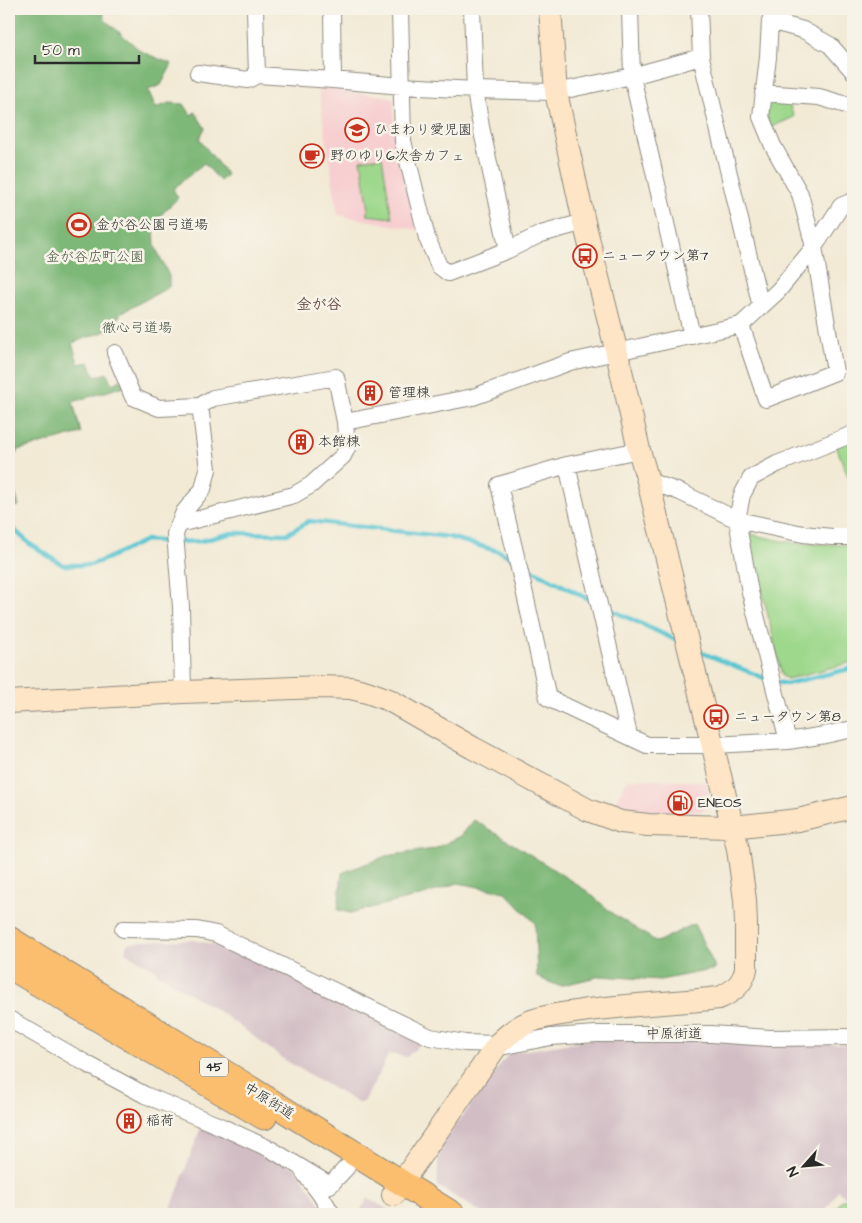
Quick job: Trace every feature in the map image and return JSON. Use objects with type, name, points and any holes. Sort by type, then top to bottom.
[{"type":"main road","name":"中原街道","points":[[9,939],[397,1189],[424,1214]]},
{"type":"main road","name":"中原街道","points":[[9,966],[347,1167],[452,1214]]},
{"type":"street","points":[[256,9],[257,75]]},
{"type":"street","points":[[332,9],[333,80]]},
{"type":"street","points":[[400,9],[403,141],[427,238],[438,266],[448,273],[508,250],[541,234],[584,222]]},
{"type":"street","points":[[472,9],[475,90],[481,127],[508,250]]},
{"type":"street","points":[[397,1189],[496,1046],[514,1030],[538,1018],[608,1008],[718,998],[735,989],[744,976],[746,968],[746,924],[742,872],[738,849],[584,222],[556,92],[550,9]]},
{"type":"street","points":[[630,9],[632,76],[692,336]]},
{"type":"street","points":[[699,9],[701,57],[720,110],[761,307]]},
{"type":"street","points":[[741,325],[766,399],[835,372],[814,247],[800,194],[773,146],[761,117],[759,100],[768,57],[772,15],[830,44],[853,71]]},
{"type":"street","points":[[198,73],[248,80],[257,75],[402,86],[556,92],[632,76],[701,57]]},
{"type":"street","points":[[759,100],[820,97],[853,107]]},
{"type":"street","points":[[345,422],[473,397],[570,362],[741,325],[778,291],[814,247],[841,206],[853,201]]},
{"type":"street","points":[[115,353],[133,397],[159,408],[200,406],[213,398],[336,378],[345,422],[347,448],[343,456],[311,485],[294,495],[177,535]]},
{"type":"street","points":[[183,692],[177,535],[184,512],[203,489],[208,469],[200,406]]},
{"type":"street","points":[[788,741],[750,592],[737,520],[742,495],[751,478],[777,464],[853,434]]},
{"type":"street","points":[[639,450],[567,465],[498,485],[548,698],[647,744],[713,745],[788,741],[853,729]]},
{"type":"street","points":[[567,465],[629,735]]},
{"type":"street","points":[[648,481],[680,492],[737,520],[803,534],[832,537],[853,536]]},
{"type":"street","points":[[9,702],[183,692],[321,687],[351,688],[389,700],[588,810],[621,822],[648,825],[732,826],[798,820],[853,807]]},
{"type":"street","name":"中原街道","points":[[123,929],[197,930],[216,934],[430,1036],[465,1043],[496,1046],[551,1037],[597,1034],[711,1034],[770,1038],[853,1037]]},
{"type":"street","points":[[9,1018],[144,1096],[222,1127],[272,1150],[330,1184],[347,1167]]},
{"type":"street","points":[[298,1165],[320,1194],[332,1214]]},
{"type":"shaded area","points":[[318,87],[344,89],[344,91],[391,97],[394,100],[394,131],[415,223],[419,230],[338,215]]},
{"type":"shaded area","points":[[628,779],[707,782],[711,804],[704,811],[662,813],[633,811],[613,805]]},
{"type":"shaded area","points":[[193,940],[231,948],[423,1041],[407,1057],[389,1054],[364,1102],[358,1103],[285,1060],[226,1016],[125,952],[127,944],[143,941]]},
{"type":"shaded area","points":[[602,1038],[853,1045],[853,1205],[838,1190],[826,1210],[806,1214],[484,1214],[437,1186],[439,1148],[509,1053]]},
{"type":"shaded area","points":[[201,1127],[221,1131],[296,1169],[328,1214],[173,1214],[170,1211]]},
{"type":"shaded area","points":[[368,1198],[395,1214],[358,1214]]},
{"type":"green space","name":"金が谷広町公園","points":[[9,9],[103,9],[104,19],[142,52],[172,64],[161,85],[148,90],[156,108],[169,103],[184,104],[191,115],[195,112],[205,128],[199,139],[227,175],[220,181],[204,163],[173,189],[178,198],[154,225],[155,246],[169,276],[169,287],[121,313],[112,329],[72,343],[78,364],[89,362],[95,377],[107,373],[112,384],[121,380],[124,386],[73,402],[81,433],[18,450],[18,453],[9,456]]},
{"type":"green space","points":[[765,101],[789,103],[794,117],[769,128]]},
{"type":"green space","points":[[382,157],[392,218],[367,215],[369,210],[360,160]]},
{"type":"green space","points":[[853,439],[853,483],[851,484],[836,446]]},
{"type":"green space","points":[[9,483],[14,489],[19,506],[9,508]]},
{"type":"green space","points":[[749,534],[793,543],[853,544],[853,662],[787,679],[782,676]]},
{"type":"green space","points":[[474,820],[587,891],[613,914],[657,942],[694,924],[716,969],[660,980],[601,976],[559,986],[537,977],[535,923],[505,892],[458,883],[424,895],[350,913],[338,910],[342,873],[386,856],[434,849],[461,836]]},
{"type":"green space","points":[[842,1200],[847,1200],[853,1206],[853,1214],[832,1214]]},
{"type":"waterway","points":[[179,542],[201,541],[232,533],[287,534],[309,521],[449,537],[501,552],[512,558]]},
{"type":"waterway","points":[[9,525],[31,545],[63,565],[90,565],[146,540],[172,542]]},
{"type":"waterway","points":[[523,565],[594,602]]},
{"type":"waterway","points":[[603,606],[680,642]]},
{"type":"waterway","points":[[698,651],[769,680]]},
{"type":"waterway","points":[[777,682],[786,684],[853,668]]},
{"type":"place","name":"ひまわり愛児園","points":[[357,130]]},
{"type":"place","name":"野のゆり6次舎カフェ","points":[[312,156]]},
{"type":"place","name":"金が谷公園弓道場","points":[[79,225]]},
{"type":"place","name":"ニュータウン第7","points":[[585,256]]},
{"type":"place","name":"管理棟","points":[[370,393]]},
{"type":"place","name":"本館棟","points":[[301,442]]},
{"type":"place","name":"ニュータウン第8","points":[[716,717]]},
{"type":"place","name":"ENEOS","points":[[680,803]]},
{"type":"place","name":"稲荷","points":[[129,1121]]},
{"type":"district","name":"金が谷","points":[[319,304]]},
{"type":"park label","name":"徹心弓道場","points":[[137,328]]}]
